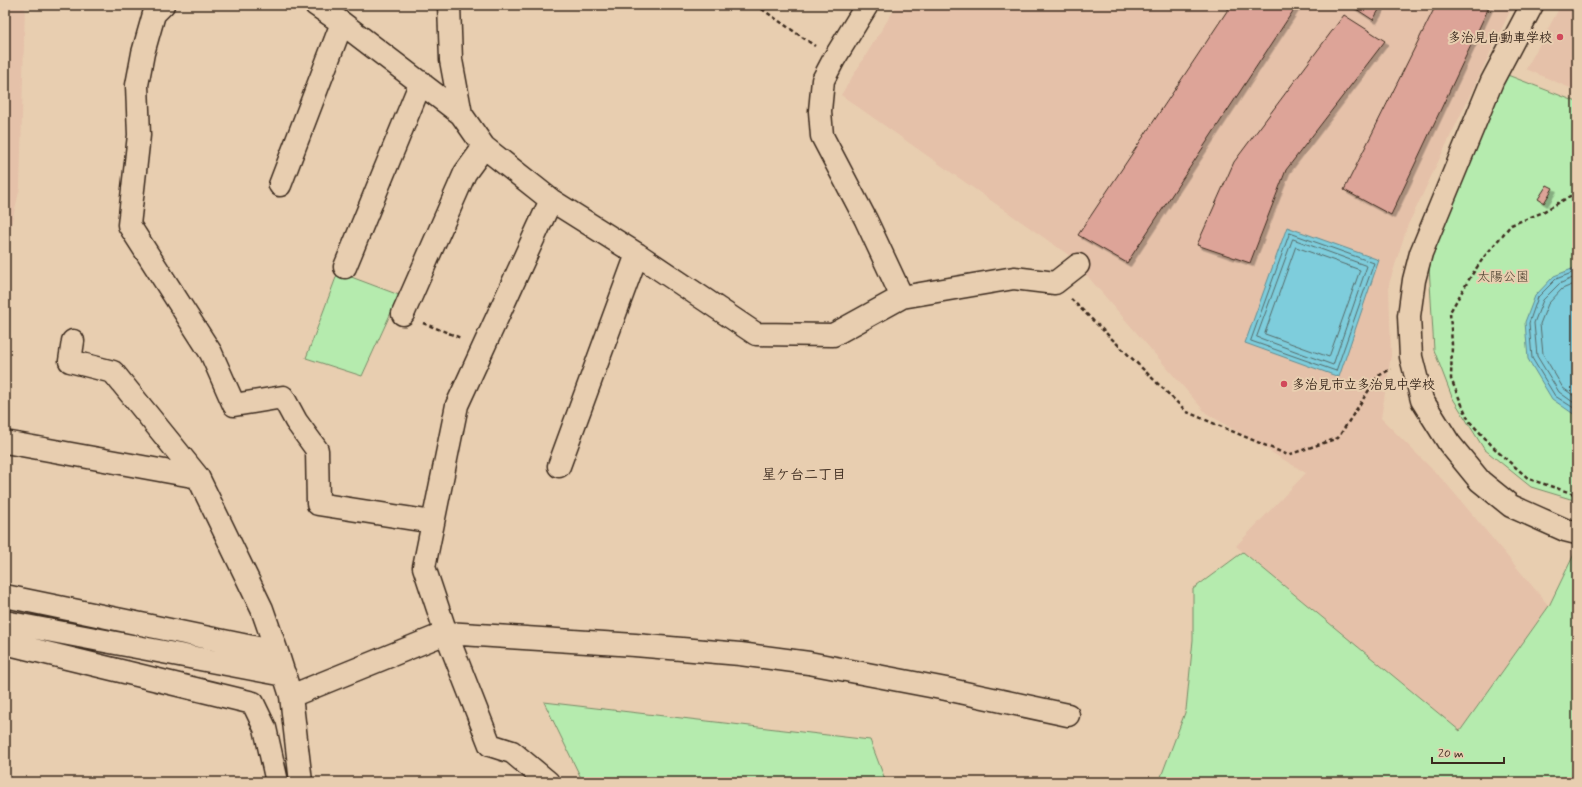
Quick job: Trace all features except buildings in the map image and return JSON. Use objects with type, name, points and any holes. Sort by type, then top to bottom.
[{"type":"street","points":[[163,5],[154,14],[143,53],[137,85],[139,135],[129,225],[211,353],[234,405],[283,397],[296,421],[317,450],[318,504],[433,522]]},
{"type":"street","points":[[316,5],[421,82],[461,114],[484,147],[551,200],[637,254],[756,334],[832,335],[902,297],[1014,278],[1055,283],[1078,265]]},
{"type":"street","points":[[449,5],[451,60],[461,114]]},
{"type":"street","points":[[867,5],[834,58],[823,80],[820,111],[822,136],[866,220],[902,297]]},
{"type":"street","points":[[1532,5],[1492,81],[1421,253],[1414,280],[1409,316],[1411,357],[1422,400],[1449,443],[1480,481],[1511,506],[1565,530],[1577,533]]},
{"type":"street","points":[[280,185],[342,23]]},
{"type":"street","points":[[345,267],[421,82]]},
{"type":"street","points":[[403,314],[465,173],[484,147]]},
{"type":"street","points":[[548,782],[512,752],[490,745],[446,633],[424,567],[457,405],[551,200]]},
{"type":"street","points":[[559,466],[637,254]]},
{"type":"street","points":[[73,341],[70,361],[113,372],[198,477],[262,609],[285,675],[290,696],[301,782]]},
{"type":"street","points":[[5,442],[198,477]]},
{"type":"street","points":[[5,596],[277,652]]},
{"type":"street","points":[[5,622],[285,675]]},
{"type":"street","points":[[290,696],[446,633],[635,645],[763,657],[809,663],[946,689],[1068,716]]},
{"type":"street","points":[[5,643],[253,703],[265,728],[277,782]]},
{"type":"path","points":[[756,5],[834,58]]},
{"type":"path","points":[[1577,192],[1541,213],[1511,225],[1484,257],[1450,312],[1452,345],[1451,379],[1469,421],[1498,452],[1529,479],[1577,495]]},
{"type":"path","points":[[1055,283],[1187,412],[1288,455],[1338,438],[1378,376],[1411,357]]},
{"type":"path","points":[[403,314],[484,347]]},
{"type":"shaded area","points":[[5,5],[25,5],[20,188],[5,250]]},
{"type":"shaded area","name":"多治見市立多治見中学校","points":[[897,5],[1513,5],[1407,227],[1389,284],[1391,355],[1381,418],[1445,482],[1549,606],[1460,731],[1236,546],[1306,473],[1206,413],[1070,256],[841,95]]},
{"type":"shaded area","name":"多治見自動車学校","points":[[1561,5],[1577,5],[1577,91],[1526,69]]},
{"type":"green space","name":"太陽公園","points":[[1505,74],[1577,102],[1577,501],[1531,487],[1484,449],[1452,397],[1434,350],[1429,266],[1450,199]]},
{"type":"green space","points":[[338,272],[399,295],[362,376],[306,358]]},
{"type":"green space","points":[[1577,548],[1577,782],[1159,782],[1186,710],[1193,640],[1193,589],[1243,552],[1460,731],[1549,606]]},
{"type":"green space","points":[[544,702],[870,740],[886,782],[583,782]]},
{"type":"water","points":[[1287,227],[1379,260],[1339,377],[1245,343]]},
{"type":"water","points":[[1577,267],[1577,414],[1575,415],[1552,399],[1528,359],[1525,322],[1535,296],[1554,276]]},
{"type":"place","name":"多治見自動車学校","points":[[1560,37]]},
{"type":"place","name":"多治見市立多治見中学校","points":[[1284,384]]},
{"type":"district","name":"星ケ台二丁目","points":[[804,474]]}]
